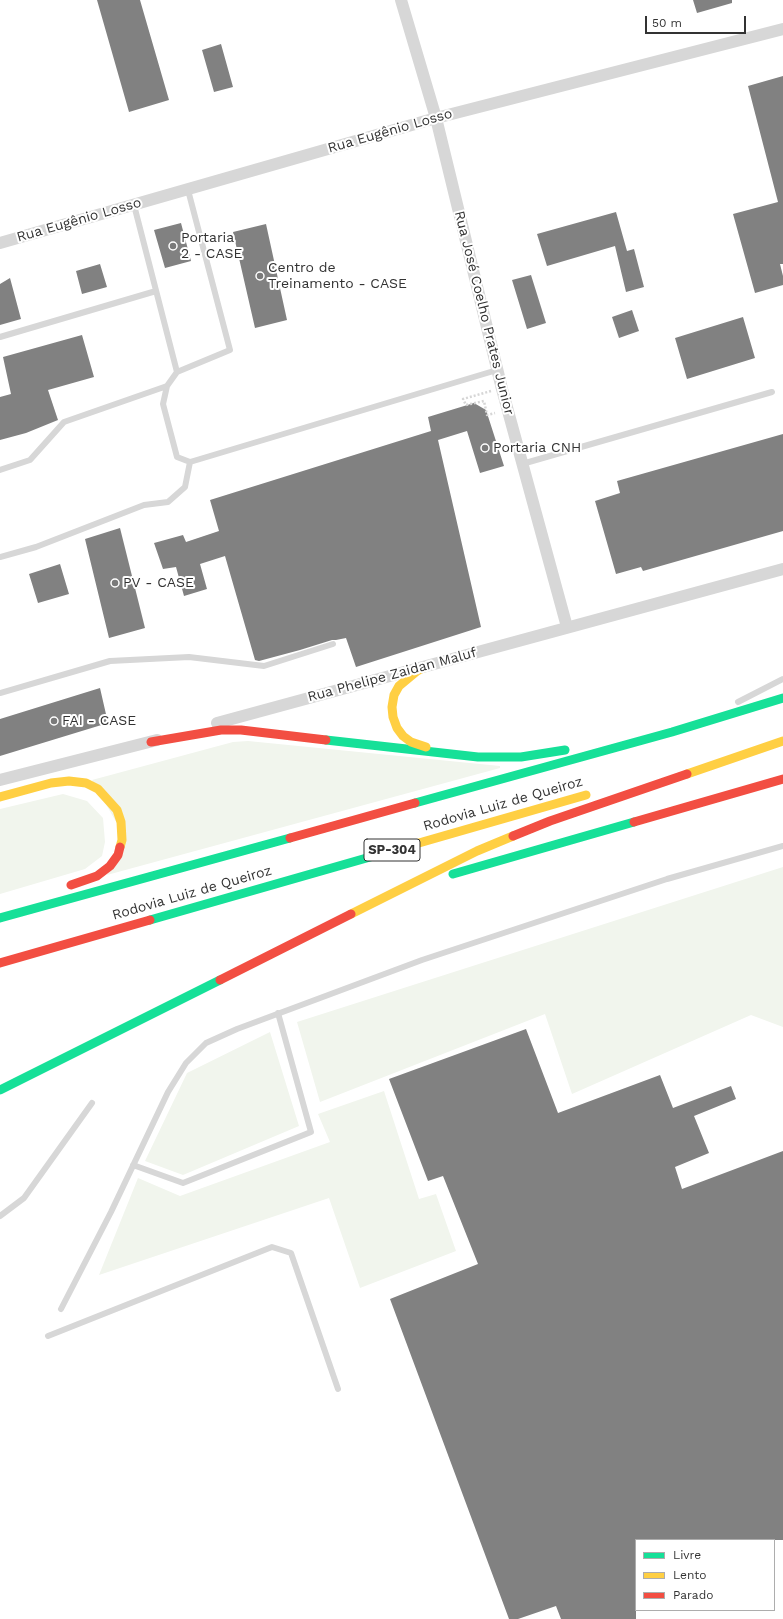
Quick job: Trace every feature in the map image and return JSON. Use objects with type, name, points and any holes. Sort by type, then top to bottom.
[{"type":"highway","points":[[429,666],[418,671],[399,686],[393,701],[393,717],[397,728],[411,742],[441,753]]},
{"type":"highway","name":"Rodovia Luiz de Queiroz","points":[[0,918],[672,732],[783,698]]},
{"type":"highway","points":[[151,742],[221,730],[241,730],[478,757],[521,757],[672,732]]},
{"type":"highway","points":[[660,773],[783,738]]},
{"type":"highway","points":[[0,1090],[477,851],[550,821],[783,741]]},
{"type":"highway","points":[[405,888],[783,778]]},
{"type":"highway","points":[[0,797],[51,783],[69,781],[86,783],[98,789],[116,810],[121,822],[122,840],[118,855],[110,866],[97,876],[60,890]]},
{"type":"highway","name":"Rodovia Luiz de Queiroz","points":[[0,963],[591,793]]},
{"type":"highway","points":[[0,912],[37,898]]},
{"type":"street","name":"Rua José Coelho Prates Junior","points":[[401,0],[436,118],[497,370],[567,627]]},
{"type":"street","name":"Rua Eugênio Losso","points":[[0,243],[436,118],[783,29]]},
{"type":"street","name":"Rua Phelipe Zaidan Maluf","points":[[0,780],[151,742],[783,569]]},
{"type":"lane","points":[[188,190],[230,350],[177,372],[167,386],[163,404],[177,457],[190,462],[497,370]]},
{"type":"lane","points":[[134,205],[177,372]]},
{"type":"lane","points":[[0,337],[156,291]]},
{"type":"lane","points":[[0,470],[30,460],[64,422],[167,386]]},
{"type":"lane","points":[[522,464],[772,392]]},
{"type":"lane","points":[[0,557],[36,547],[144,505],[168,502],[185,487],[190,462]]},
{"type":"lane","points":[[0,693],[110,662],[188,657],[264,666],[332,644]]},
{"type":"lane","points":[[732,704],[783,680]]},
{"type":"lane","points":[[672,732],[719,711]]},
{"type":"lane","points":[[61,1309],[111,1212],[168,1092],[186,1063],[206,1043],[237,1028],[429,958],[668,879],[783,846]]},
{"type":"lane","points":[[133,1165],[183,1183],[311,1132],[278,1014]]},
{"type":"lane","points":[[0,1216],[24,1198],[92,1103]]},
{"type":"lane","points":[[48,1336],[272,1247],[290,1253],[338,1388]]},
{"type":"path","points":[[494,413],[488,415],[484,401],[466,405],[464,399],[502,389]]},
{"type":"shaded area","points":[[248,741],[500,766],[500,768],[107,875],[126,839],[92,780],[233,742]]},
{"type":"shaded area","points":[[63,794],[87,801],[103,818],[105,842],[102,856],[85,869],[0,894],[0,809]]},
{"type":"shaded area","points":[[783,867],[783,1027],[751,1015],[572,1094],[545,1014],[320,1102],[297,1022]]},
{"type":"shaded area","points":[[270,1032],[299,1126],[183,1175],[145,1161],[187,1073]]},
{"type":"shaded area","points":[[384,1091],[419,1199],[436,1194],[456,1251],[360,1288],[329,1198],[99,1275],[138,1178],[180,1196],[330,1142],[318,1114]]},
{"type":"building","points":[[97,0],[140,0],[169,100],[129,112]]},
{"type":"building","points":[[693,0],[732,0],[732,3],[697,13]]},
{"type":"building","points":[[221,44],[233,87],[214,92],[202,50]]},
{"type":"building","points":[[783,76],[783,264],[780,264],[783,276],[783,285],[755,293],[733,214],[778,202],[748,86]]},
{"type":"building","points":[[616,212],[627,251],[634,249],[644,287],[626,292],[615,246],[547,266],[537,234]]},
{"type":"building","name":"Portaria 2 - CASE","points":[[181,223],[191,261],[165,268],[154,230]]},
{"type":"building","name":"Centro de Treinamento - CASE","points":[[266,224],[287,320],[255,328],[233,232]]},
{"type":"building","points":[[100,264],[107,287],[82,294],[76,271]]},
{"type":"building","points":[[531,275],[546,323],[527,329],[512,280]]},
{"type":"building","points":[[10,278],[21,319],[0,325],[0,284]]},
{"type":"building","points":[[632,310],[639,331],[619,338],[612,317]]},
{"type":"building","points":[[743,317],[755,358],[687,379],[675,338]]},
{"type":"building","points":[[82,335],[94,377],[48,390],[58,420],[26,433],[0,440],[0,397],[11,394],[3,357]]},
{"type":"building","points":[[474,403],[486,410],[504,466],[480,473],[467,431],[438,440],[481,627],[356,667],[346,638],[332,640],[259,661],[255,660],[225,556],[200,564],[207,589],[184,596],[176,567],[163,569],[154,543],[183,535],[186,542],[219,531],[210,500],[431,431],[428,417]]},
{"type":"building","points":[[783,434],[783,531],[643,571],[641,567],[616,574],[595,501],[620,493],[617,481]]},
{"type":"building","name":"PV - CASE","points":[[120,528],[145,628],[109,638],[85,539]]},
{"type":"building","points":[[60,564],[69,594],[38,603],[29,574]]},
{"type":"building","name":"FAI - CASE","points":[[100,688],[108,723],[0,756],[0,719]]},
{"type":"building","points":[[526,1029],[558,1113],[660,1075],[673,1108],[731,1086],[736,1099],[694,1116],[709,1153],[675,1167],[682,1189],[783,1151],[783,1540],[635,1539],[636,1619],[561,1619],[556,1606],[518,1619],[509,1619],[390,1299],[478,1264],[443,1176],[428,1181],[389,1079]]},
{"type":"traffic: fast","points":[[415,803],[672,732],[783,698]]},
{"type":"traffic: fast","points":[[326,740],[478,757],[521,757],[565,750]]},
{"type":"traffic: fast","points":[[453,874],[634,822]]},
{"type":"traffic: fast","points":[[0,918],[290,838]]},
{"type":"traffic: fast","points":[[150,920],[405,847]]},
{"type":"traffic: fast","points":[[0,1090],[220,980]]},
{"type":"traffic: slow","points":[[426,747],[411,742],[403,736],[397,728],[393,717],[392,707],[394,695],[399,686],[417,671],[429,665]]},
{"type":"traffic: slow","points":[[687,774],[783,741]]},
{"type":"traffic: slow","points":[[0,797],[51,783],[69,781],[86,783],[98,789],[117,810],[121,822],[122,840],[120,847]]},
{"type":"traffic: slow","points":[[405,847],[586,795]]},
{"type":"traffic: slow","points":[[351,914],[477,851],[513,836]]},
{"type":"traffic: jam","points":[[151,742],[221,730],[241,730],[326,740]]},
{"type":"traffic: jam","points":[[513,836],[550,821],[687,774]]},
{"type":"traffic: jam","points":[[634,822],[783,779]]},
{"type":"traffic: jam","points":[[290,838],[415,803]]},
{"type":"traffic: jam","points":[[71,885],[97,876],[110,866],[118,855],[120,847]]},
{"type":"traffic: jam","points":[[220,980],[351,914]]},
{"type":"traffic: jam","points":[[0,963],[150,920]]},
{"type":"place","name":"Portaria 2 - CASE","points":[[173,246]]},
{"type":"place","name":"Centro de Treinamento - CASE","points":[[260,276]]},
{"type":"place","name":"Portaria CNH","points":[[485,448]]},
{"type":"place","name":"PV - CASE","points":[[115,583]]},
{"type":"place","name":"FAI - CASE","points":[[54,721]]}]
